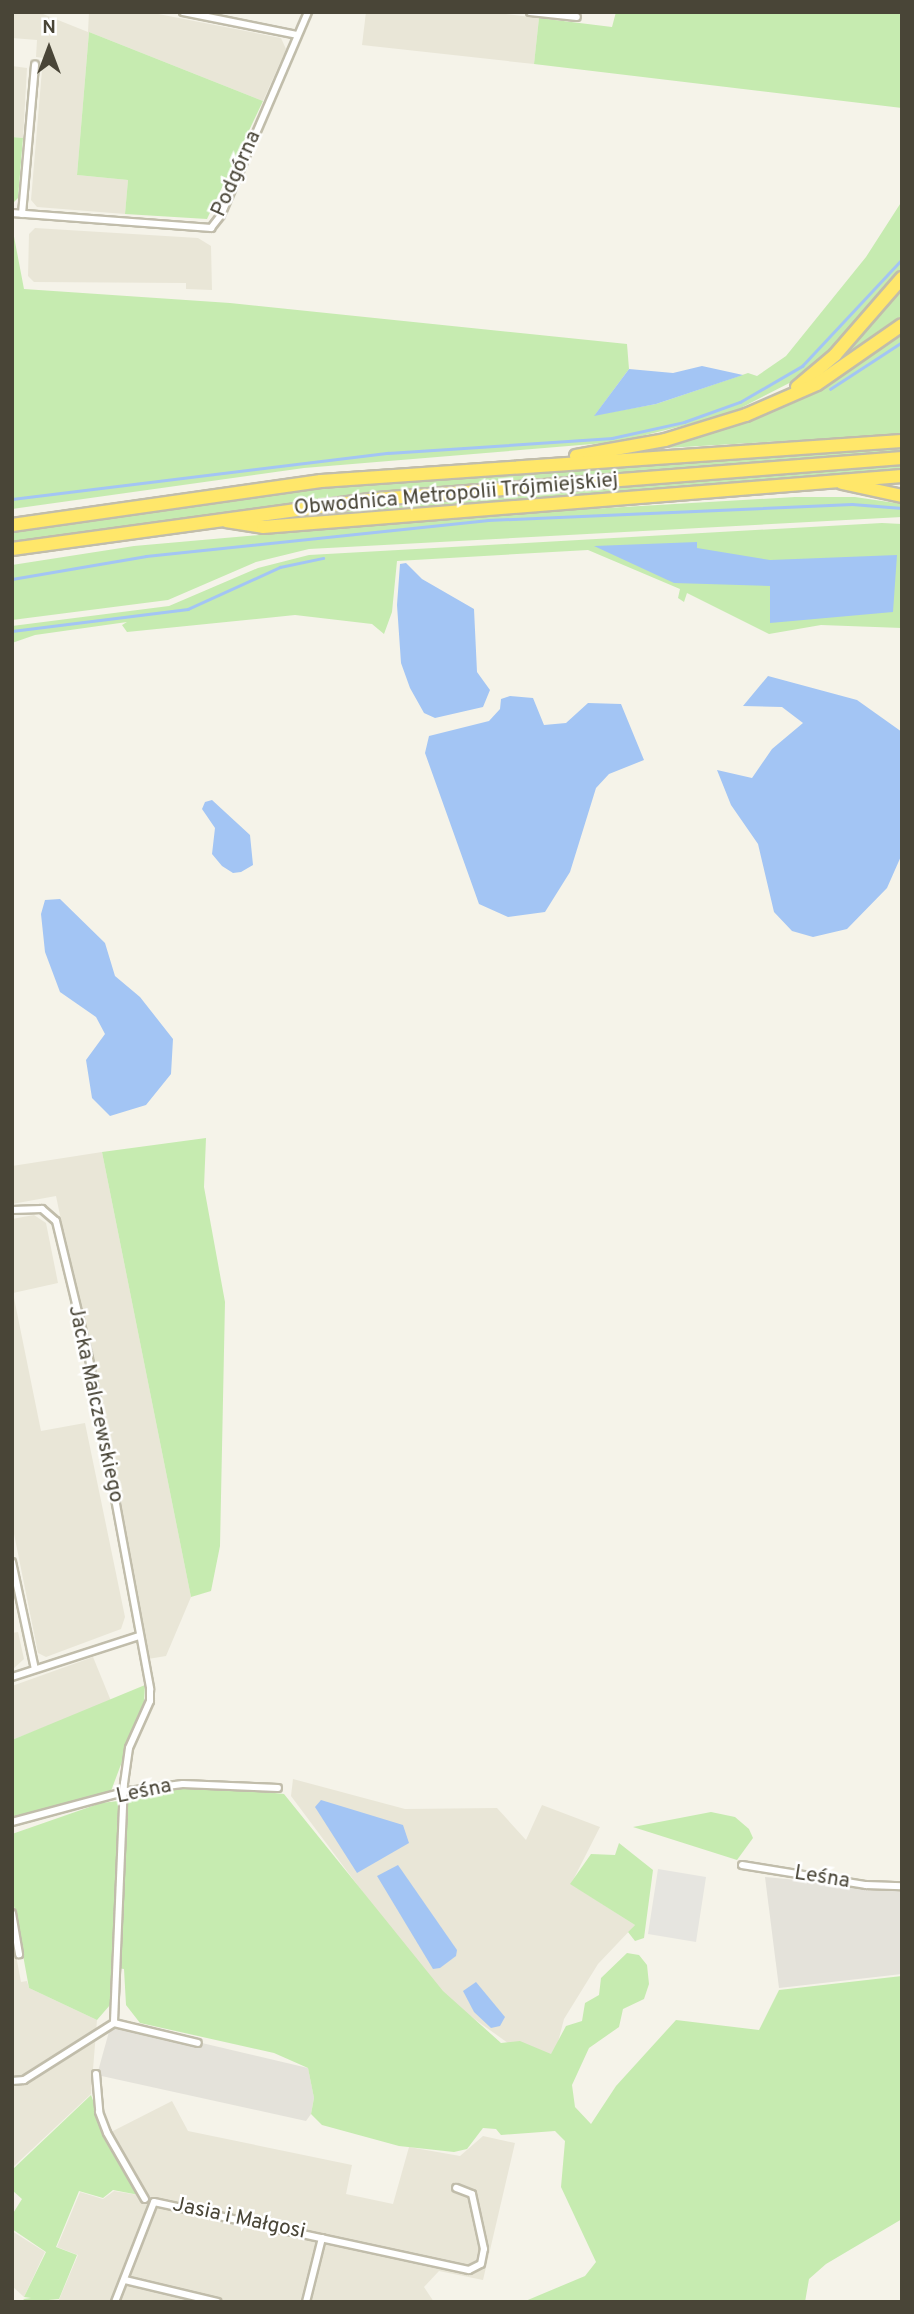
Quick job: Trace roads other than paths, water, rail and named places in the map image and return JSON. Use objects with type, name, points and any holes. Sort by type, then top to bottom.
[{"type":"highway","points":[[767,407],[835,355],[902,278]]},
{"type":"highway","points":[[506,467],[666,440],[767,407],[817,384],[902,325]]},
{"type":"highway","name":"Obwodnica Metropolii Trójmiejskiej","points":[[12,525],[307,483],[902,441]]},
{"type":"highway","name":"Obwodnica Metropolii Trójmiejskiej","points":[[12,549],[212,519],[377,499],[902,458]]},
{"type":"highway","points":[[212,519],[263,527],[902,476]]},
{"type":"highway","points":[[838,482],[863,491],[902,496]]},
{"type":"street","points":[[183,12],[297,36]]},
{"type":"street","name":"Podgórna","points":[[12,213],[211,228],[221,215],[308,12]]},
{"type":"street","points":[[530,12],[577,17]]},
{"type":"street","points":[[22,214],[35,65]]},
{"type":"street","name":"Jacka Malczewskiego","points":[[12,1210],[42,1209],[56,1221],[88,1353],[150,1701],[129,1748],[124,1793],[114,2023]]},
{"type":"street","points":[[12,1562],[34,1669]]},
{"type":"street","points":[[12,1678],[139,1636]]},
{"type":"street","name":"Leśna","points":[[12,1822],[124,1793],[183,1784],[278,1788]]},
{"type":"street","name":"Leśna","points":[[742,1865],[866,1885],[902,1886]]},
{"type":"street","points":[[12,1913],[19,1954]]},
{"type":"street","points":[[12,2081],[24,2080],[114,2023],[198,2043]]},
{"type":"street","points":[[96,2074],[103,2123],[145,2199]]},
{"type":"street","name":"Jasia i Małgosi","points":[[115,2302],[154,2202],[469,2270],[481,2264],[484,2249],[472,2194],[456,2188]]},
{"type":"street","name":"Jasia i Małgosi","points":[[306,2302],[322,2238]]},
{"type":"street","points":[[125,2280],[217,2302]]},
{"type":"water","points":[[702,366],[743,375],[656,404],[594,416],[629,369],[673,373]]},
{"type":"water","points":[[697,542],[697,548],[770,560],[897,555],[893,612],[770,623],[770,586],[674,583],[594,546]]},
{"type":"water","points":[[406,563],[422,579],[474,609],[477,672],[490,690],[483,707],[435,718],[424,713],[410,688],[401,663],[397,605],[400,564]]},
{"type":"water","points":[[768,676],[857,700],[902,732],[902,854],[887,888],[847,929],[813,937],[792,931],[774,912],[758,844],[731,805],[717,770],[752,778],[772,749],[803,723],[782,707],[743,706]]},
{"type":"water","points":[[510,696],[533,698],[544,725],[566,723],[588,703],[621,704],[644,760],[609,774],[596,788],[570,872],[545,912],[508,917],[479,904],[425,753],[429,736],[489,721],[500,709],[501,699]]},
{"type":"water","points":[[212,800],[250,835],[253,865],[241,872],[233,873],[222,866],[212,854],[215,828],[202,809],[205,802]]},
{"type":"water","points":[[60,899],[105,943],[115,976],[140,997],[173,1039],[171,1074],[146,1105],[110,1116],[92,1098],[86,1060],[105,1034],[96,1017],[60,992],[45,952],[41,914],[45,900]]},
{"type":"water","points":[[321,1800],[403,1825],[409,1843],[357,1873],[315,1807]]},
{"type":"water","points":[[398,1865],[457,1950],[456,1956],[440,1968],[433,1969],[377,1876]]},
{"type":"water","points":[[476,1982],[505,2017],[500,2026],[491,2028],[474,2012],[463,1991]]},
{"type":"waterway","points":[[12,499],[388,453],[612,438],[684,422],[740,402],[802,366],[902,259]]},
{"type":"waterway","points":[[830,389],[902,342]]},
{"type":"waterway","points":[[12,579],[146,556],[488,520],[852,504],[902,508]]},
{"type":"waterway","points":[[12,631],[188,609],[280,567],[323,558]]}]
